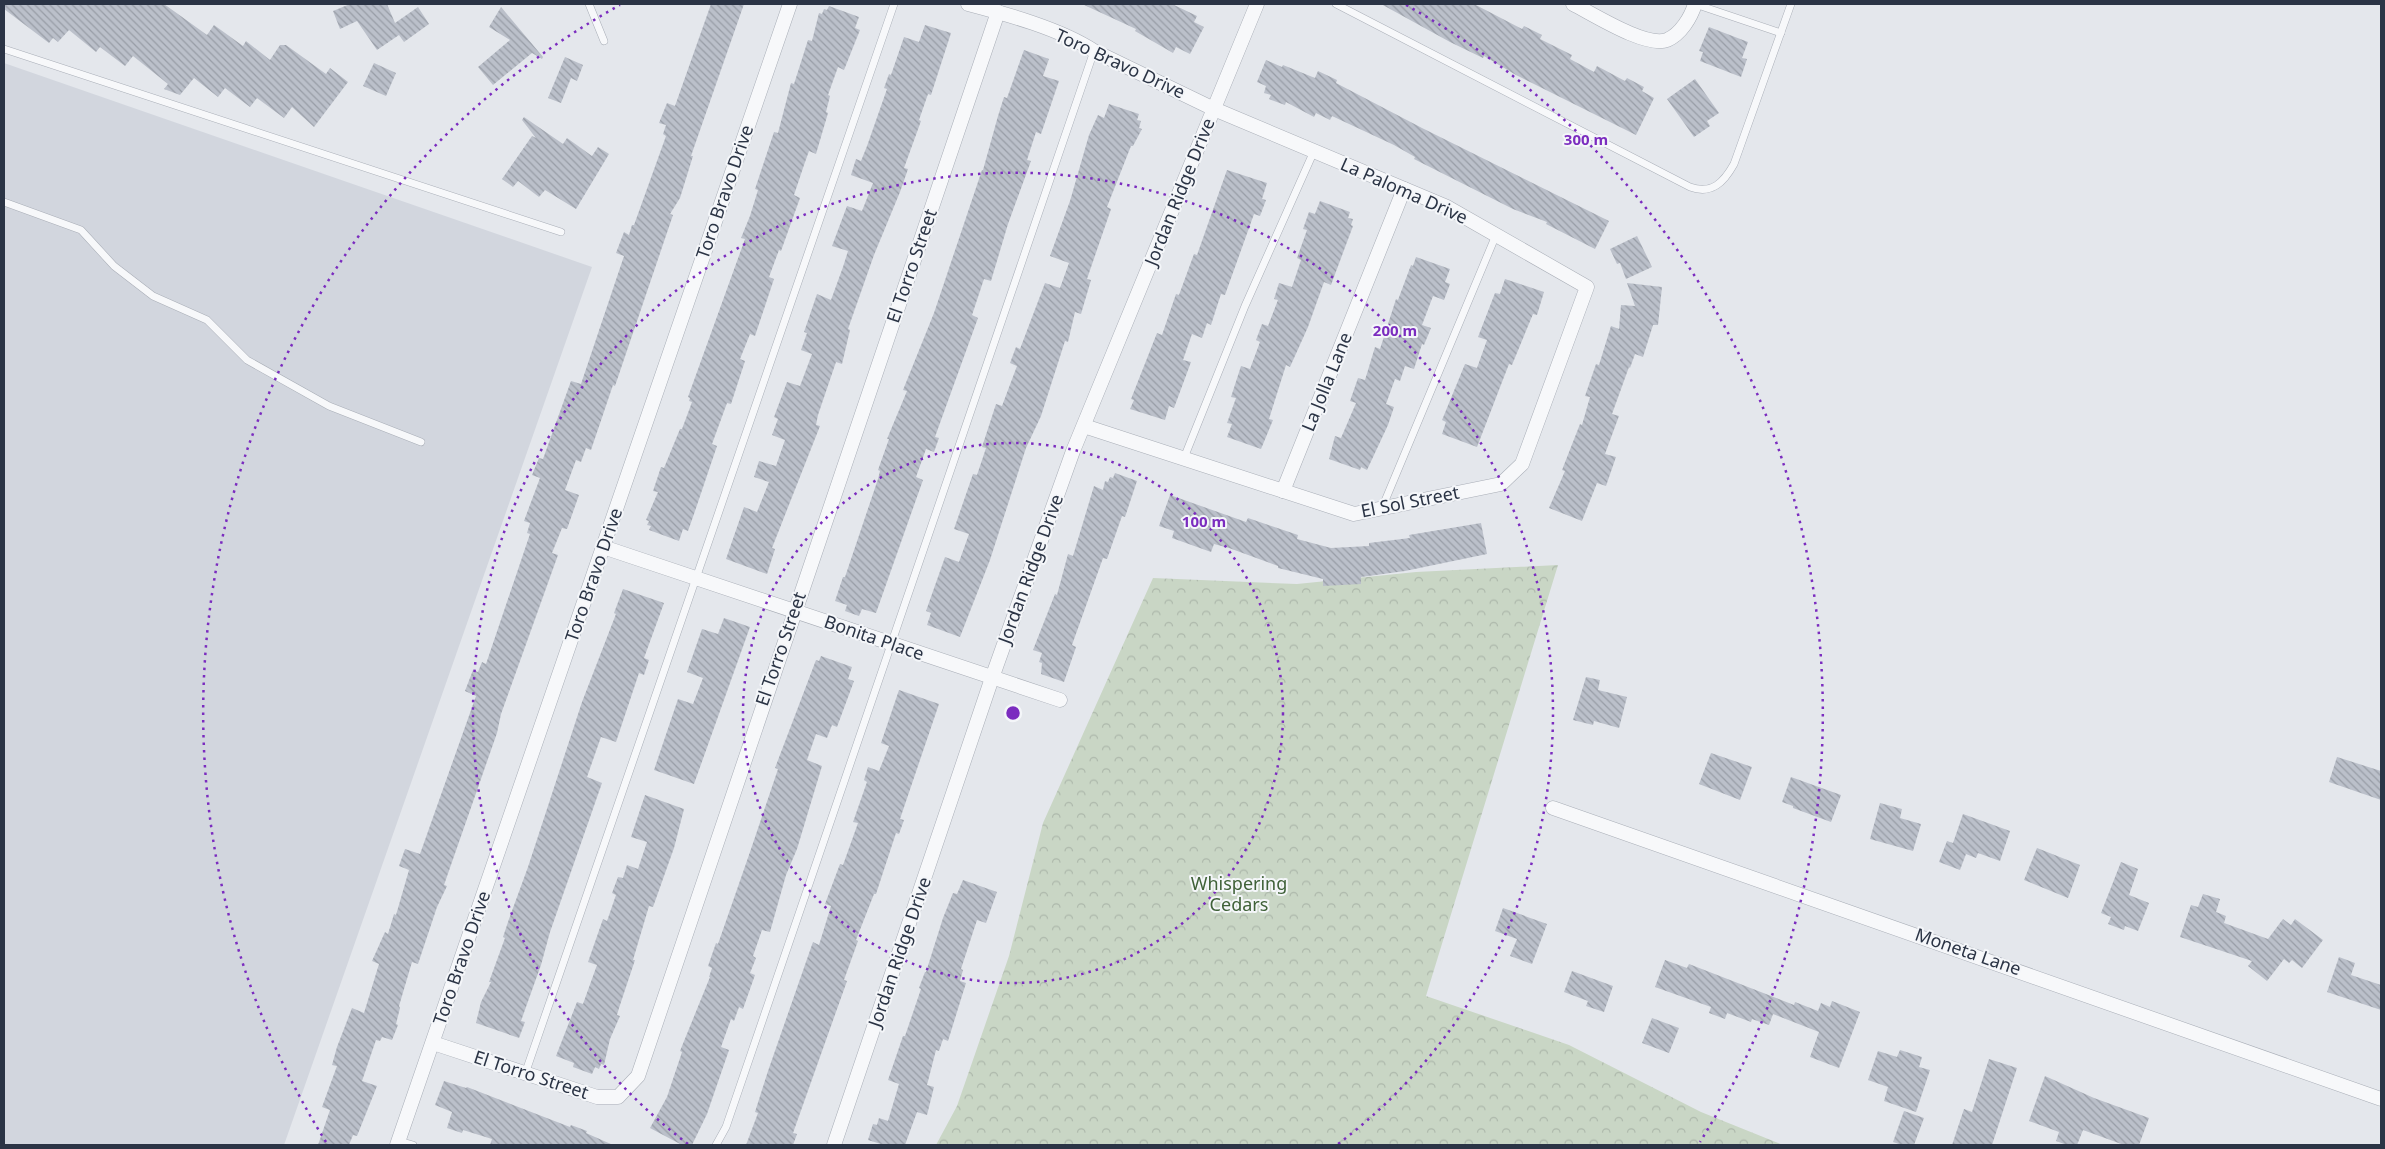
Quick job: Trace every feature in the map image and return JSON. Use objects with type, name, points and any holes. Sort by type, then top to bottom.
[{"type":"street","name":"Toro Bravo Drive","points":[[398,1143],[790,4]]},
{"type":"street","name":"Toro Bravo Drive","points":[[968,4],[998,12],[1080,42],[1094,51],[1214,109]]},
{"type":"street","name":"Jordan Ridge Drive","points":[[834,1145],[992,678],[1084,426],[1258,4]]},
{"type":"street","points":[[1574,4],[1633,35],[1658,41],[1667,40],[1683,26],[1695,4]]},
{"type":"street","name":"El Torro Street","points":[[433,1043],[597,1097],[618,1097],[638,1076],[794,610],[998,12]]},
{"type":"street","name":"La Paloma Drive","points":[[1214,109],[1447,207],[1587,287]]},
{"type":"street","name":"La Jolla Lane","points":[[1284,491],[1404,189]]},
{"type":"street","name":"El Sol Street","points":[[1084,426],[1354,514],[1501,484],[1522,464],[1587,287]]},
{"type":"street","name":"Bonita Place","points":[[603,547],[1060,700]]},
{"type":"street","name":"Moneta Lane","points":[[1553,808],[2381,1098]]},
{"type":"lane","points":[[589,4],[604,41]]},
{"type":"lane","points":[[525,1074],[894,4]]},
{"type":"lane","points":[[1336,4],[1682,182],[1703,190],[1711,189],[1720,183],[1734,164],[1791,4]]},
{"type":"lane","points":[[1695,4],[1781,33]]},
{"type":"lane","points":[[4,49],[561,232]]},
{"type":"lane","points":[[716,1145],[726,1127],[1094,51]]},
{"type":"lane","points":[[1184,458],[1245,306],[1314,151]]},
{"type":"lane","points":[[4,202],[81,230],[114,266],[153,296],[207,320],[247,360],[330,406],[421,442]]},
{"type":"lane","points":[[1382,508],[1496,235]]},
{"type":"lane","points":[[398,1143],[413,1145]]},
{"type":"shaded area","points":[[4,63],[592,267],[284,1145],[4,1145]]},
{"type":"green space","name":"Whispering Cedars","points":[[1558,565],[1426,996],[1569,1045],[1701,1112],[1783,1145],[936,1145],[957,1106],[1009,956],[1043,823],[1153,578],[1297,584],[1416,572]]},
{"type":"building","points":[[4,4],[164,4],[207,35],[214,25],[243,46],[246,41],[270,60],[280,45],[286,45],[326,74],[330,68],[348,82],[314,127],[292,107],[284,118],[257,98],[250,107],[225,88],[218,97],[194,78],[180,95],[164,89],[168,84],[133,56],[125,66],[100,47],[96,52],[69,30],[58,42],[53,38],[49,43],[4,9]]},
{"type":"building","points":[[350,4],[387,4],[395,23],[418,7],[429,24],[404,42],[399,35],[377,50],[357,21],[340,29],[333,11]]},
{"type":"building","points":[[711,4],[744,4],[691,156],[693,156],[680,198],[670,214],[673,215],[615,386],[613,385],[591,450],[586,448],[581,462],[576,460],[565,490],[579,495],[567,529],[562,528],[552,553],[558,555],[501,714],[497,733],[444,885],[447,886],[437,907],[418,964],[412,962],[399,1006],[396,1024],[398,1025],[392,1040],[382,1037],[380,1041],[376,1040],[362,1081],[377,1086],[357,1136],[353,1135],[349,1145],[318,1145],[330,1110],[322,1107],[337,1066],[332,1065],[337,1047],[352,1008],[364,1013],[379,964],[372,961],[385,932],[388,934],[394,914],[396,915],[409,870],[399,866],[405,849],[420,854],[476,696],[465,691],[473,670],[478,672],[482,662],[486,664],[530,534],[527,533],[530,523],[524,521],[540,478],[532,475],[539,458],[543,459],[571,381],[581,384],[624,256],[616,253],[624,232],[629,235],[632,225],[634,225],[666,136],[663,134],[666,125],[659,123],[667,103],[675,106]]},
{"type":"building","points":[[1082,4],[1172,4],[1197,16],[1194,22],[1204,27],[1190,54],[1176,47],[1173,53],[1135,31],[1136,29]]},
{"type":"building","points":[[1381,4],[1474,4],[1522,29],[1524,26],[1542,35],[1540,39],[1572,55],[1570,59],[1594,72],[1597,66],[1625,81],[1627,78],[1644,87],[1642,91],[1654,98],[1636,135],[1516,75],[1484,56],[1483,58],[1450,42]]},
{"type":"building","points":[[829,6],[859,17],[855,28],[860,30],[844,70],[838,67],[828,95],[830,96],[826,112],[828,113],[816,154],[809,151],[804,165],[794,195],[800,198],[781,251],[779,250],[769,277],[774,279],[755,336],[750,334],[740,359],[745,361],[731,404],[727,403],[712,444],[717,446],[688,531],[683,529],[679,541],[649,530],[651,526],[647,525],[649,521],[646,520],[658,492],[653,491],[661,467],[664,468],[692,402],[689,401],[690,398],[688,397],[745,239],[741,238],[758,190],[755,189],[774,132],[778,133],[791,83],[794,84],[808,40],[812,41],[819,13],[822,14],[824,9],[827,10]]},
{"type":"building","points":[[501,7],[543,57],[542,59],[532,53],[493,85],[478,67],[510,40],[489,27]]},
{"type":"building","points":[[925,25],[951,33],[931,95],[928,94],[919,120],[921,121],[904,168],[908,169],[900,192],[874,255],[848,329],[850,330],[842,364],[836,362],[818,415],[816,425],[820,426],[772,548],[775,549],[767,574],[726,559],[744,507],[757,512],[769,482],[754,477],[759,461],[776,466],[785,440],[772,435],[778,419],[774,417],[787,382],[800,386],[812,354],[801,350],[807,333],[804,332],[817,294],[831,300],[843,267],[848,251],[832,246],[847,206],[862,211],[873,183],[851,175],[856,159],[861,161],[867,146],[887,89],[884,88],[889,74],[891,75],[904,37],[919,42]]},
{"type":"building","points":[[1709,27],[1748,42],[1742,58],[1747,59],[1741,77],[1700,61],[1703,52],[1699,51]]},
{"type":"building","points":[[1024,50],[1049,59],[1043,76],[1059,81],[1041,134],[1036,132],[1027,160],[1031,161],[1008,224],[991,281],[984,279],[972,315],[978,318],[935,437],[939,438],[934,452],[926,449],[916,477],[923,480],[876,613],[862,609],[859,616],[845,611],[847,605],[835,601],[878,479],[880,471],[878,470],[889,439],[887,439],[907,391],[903,390],[934,313],[983,170],[1004,97],[1007,98]]},
{"type":"building","points":[[565,57],[583,65],[577,81],[571,78],[561,103],[548,98]]},
{"type":"building","points":[[1266,60],[1315,78],[1318,71],[1337,80],[1336,83],[1422,128],[1609,221],[1595,249],[1546,224],[1547,222],[1513,209],[1414,159],[1415,157],[1394,145],[1332,116],[1330,120],[1316,113],[1314,117],[1286,102],[1285,105],[1269,99],[1271,95],[1264,93],[1266,86],[1257,82]]},
{"type":"building","points":[[374,63],[396,73],[386,96],[363,86]]},
{"type":"building","points":[[1695,79],[1719,113],[1707,121],[1710,126],[1694,137],[1667,99]]},
{"type":"building","points":[[1109,104],[1139,114],[1137,120],[1141,121],[1139,128],[1142,129],[1133,146],[1131,146],[1107,207],[1111,209],[1087,279],[1091,280],[1081,314],[1075,312],[1068,342],[1065,341],[1041,416],[1026,448],[990,560],[960,637],[927,625],[931,613],[926,611],[945,557],[959,562],[969,534],[954,529],[973,474],[977,475],[986,448],[982,447],[996,404],[1002,406],[1017,366],[1010,363],[1016,347],[1020,349],[1045,283],[1060,288],[1069,263],[1050,256],[1070,201],[1089,135],[1098,115],[1104,118]]},
{"type":"building","points":[[524,117],[563,144],[567,138],[592,156],[598,147],[609,154],[576,209],[545,190],[539,197],[518,181],[513,187],[502,179],[532,136],[536,138],[522,120]]},
{"type":"building","points":[[1227,170],[1267,183],[1262,199],[1266,200],[1260,216],[1254,214],[1225,295],[1221,294],[1211,325],[1207,323],[1202,338],[1192,334],[1183,360],[1191,362],[1174,408],[1169,406],[1165,420],[1130,409],[1134,400],[1131,399],[1157,333],[1162,335],[1176,294],[1179,295],[1194,254],[1197,255]]},
{"type":"building","points":[[1320,201],[1350,212],[1348,218],[1353,219],[1351,225],[1353,226],[1331,285],[1324,282],[1308,327],[1290,367],[1286,365],[1269,419],[1273,420],[1261,449],[1227,437],[1232,424],[1227,423],[1236,398],[1231,397],[1241,366],[1250,369],[1260,342],[1256,340],[1262,324],[1268,326],[1278,300],[1274,299],[1279,283],[1292,287],[1301,260],[1297,258],[1307,230],[1303,229],[1309,212],[1315,214]]},
{"type":"building","points":[[1637,236],[1652,267],[1626,279],[1620,263],[1617,264],[1610,249]]},
{"type":"building","points":[[1416,257],[1450,269],[1445,282],[1450,284],[1444,300],[1433,296],[1422,325],[1431,328],[1424,345],[1422,344],[1414,369],[1405,366],[1400,381],[1395,379],[1386,404],[1394,407],[1388,425],[1367,470],[1361,467],[1360,470],[1329,459],[1335,436],[1341,438],[1356,403],[1350,401],[1358,378],[1365,380],[1375,347],[1380,349],[1396,299],[1398,300],[1411,265],[1413,266]]},
{"type":"building","points":[[1505,279],[1544,292],[1537,315],[1533,314],[1512,365],[1509,364],[1477,447],[1442,434],[1446,422],[1442,420],[1465,364],[1477,368],[1487,340],[1478,337],[1495,293],[1500,294]]},
{"type":"building","points":[[1627,283],[1662,287],[1658,325],[1653,325],[1643,357],[1635,354],[1629,367],[1612,414],[1619,416],[1605,454],[1616,457],[1606,486],[1597,483],[1582,521],[1549,508],[1565,471],[1562,470],[1580,424],[1582,425],[1590,397],[1585,396],[1596,364],[1599,365],[1611,326],[1619,329],[1621,305],[1635,306]]},
{"type":"building","points":[[1115,473],[1137,481],[1125,517],[1122,516],[1107,559],[1103,558],[1072,645],[1076,647],[1064,682],[1041,674],[1042,663],[1039,662],[1042,653],[1033,650],[1055,594],[1057,595],[1068,554],[1073,556],[1094,486],[1103,490],[1105,481],[1108,482],[1110,477],[1113,478]]},
{"type":"building","points":[[1170,495],[1246,522],[1248,518],[1298,535],[1297,539],[1331,548],[1369,546],[1369,543],[1410,538],[1409,535],[1481,523],[1487,554],[1405,571],[1361,577],[1361,584],[1323,586],[1323,579],[1278,568],[1278,566],[1229,548],[1214,544],[1211,552],[1172,538],[1174,531],[1159,526]]},
{"type":"building","points":[[623,589],[664,603],[644,658],[649,660],[644,675],[639,673],[616,742],[601,737],[587,777],[602,783],[521,1021],[525,1022],[519,1038],[476,1023],[481,1002],[491,982],[489,982],[505,938],[503,937],[582,702],[616,614],[614,613]]},
{"type":"building","points":[[724,618],[750,627],[694,784],[654,770],[678,699],[693,704],[703,678],[687,672],[702,629],[718,634]]},
{"type":"building","points":[[821,656],[852,667],[848,679],[854,681],[837,727],[832,725],[827,738],[816,734],[807,760],[822,766],[797,849],[786,875],[770,932],[762,930],[753,956],[756,958],[750,973],[755,975],[743,1009],[739,1007],[734,1021],[731,1019],[721,1047],[729,1050],[707,1114],[692,1145],[682,1145],[650,1128],[667,1097],[682,1052],[680,1051],[710,977],[712,968],[708,966],[716,943],[718,944],[750,852],[778,769],[775,768],[816,660],[819,661]]},
{"type":"building","points":[[1586,677],[1600,680],[1598,690],[1627,697],[1619,728],[1594,721],[1593,725],[1573,720]]},
{"type":"building","points":[[899,690],[939,704],[900,819],[904,820],[899,834],[896,833],[876,894],[874,894],[856,940],[858,941],[844,980],[847,981],[793,1133],[797,1134],[793,1145],[746,1145],[758,1113],[755,1112],[768,1071],[813,942],[819,945],[831,906],[825,904],[840,864],[843,865],[858,823],[853,822],[867,782],[864,780],[868,767],[879,771],[889,746],[881,743]]},
{"type":"building","points":[[1711,753],[1752,767],[1740,800],[1699,784]]},
{"type":"building","points":[[2337,757],[2381,771],[2381,800],[2329,782]]},
{"type":"building","points":[[1791,777],[1841,795],[1831,822],[1782,802]]},
{"type":"building","points":[[645,795],[684,809],[674,848],[653,907],[649,906],[633,960],[635,960],[617,1015],[620,1016],[610,1039],[604,1065],[601,1064],[599,1069],[595,1067],[592,1074],[573,1067],[574,1063],[556,1056],[577,1002],[583,1004],[597,965],[588,962],[603,919],[607,921],[616,895],[612,893],[618,877],[623,878],[627,865],[638,869],[647,842],[631,837]]},
{"type":"building","points":[[1880,803],[1902,809],[1900,818],[1921,824],[1913,851],[1870,839]]},
{"type":"building","points":[[1963,814],[2010,831],[2000,861],[1978,853],[1976,858],[1966,854],[1960,870],[1939,862],[1947,841],[1953,843]]},
{"type":"building","points":[[2037,848],[2080,865],[2068,898],[2024,880]]},
{"type":"building","points":[[2121,862],[2138,869],[2129,895],[2149,903],[2138,931],[2125,926],[2124,930],[2108,924],[2111,917],[2101,913]]},
{"type":"building","points":[[963,880],[997,892],[986,923],[977,920],[961,969],[963,970],[960,981],[966,983],[948,1041],[943,1039],[939,1051],[936,1050],[927,1085],[934,1087],[927,1115],[917,1112],[905,1145],[884,1145],[868,1140],[873,1124],[877,1125],[879,1118],[888,1121],[899,1084],[888,1080],[921,989],[919,988],[943,918],[953,893],[957,894]]},
{"type":"building","points":[[2203,894],[2220,899],[2216,912],[2226,916],[2224,923],[2268,939],[2283,919],[2291,925],[2295,919],[2323,940],[2302,968],[2292,960],[2289,963],[2284,959],[2267,981],[2248,966],[2252,961],[2180,937],[2191,905],[2198,907]]},
{"type":"building","points":[[1503,908],[1547,924],[1532,964],[1510,956],[1517,939],[1495,931]]},
{"type":"building","points":[[2339,957],[2355,963],[2351,975],[2381,985],[2381,1010],[2327,992]]},
{"type":"building","points":[[1665,960],[1687,968],[1689,964],[1794,1005],[1795,1002],[1818,1011],[1821,1003],[1830,1007],[1832,1001],[1860,1012],[1839,1068],[1810,1057],[1819,1032],[1773,1014],[1769,1025],[1752,1019],[1751,1022],[1727,1013],[1725,1019],[1709,1013],[1711,1007],[1655,987]]},
{"type":"building","points":[[1572,971],[1613,986],[1604,1012],[1586,1006],[1588,1001],[1564,992]]},
{"type":"building","points":[[1652,1018],[1679,1028],[1669,1053],[1642,1043]]},
{"type":"building","points":[[1900,1050],[1922,1057],[1919,1067],[1930,1070],[1916,1112],[1884,1101],[1888,1087],[1868,1080],[1878,1051],[1897,1057]]},
{"type":"building","points":[[1989,1059],[2017,1068],[1992,1145],[1952,1145],[1964,1109],[1972,1112]]},
{"type":"building","points":[[2045,1076],[2094,1098],[2149,1118],[2139,1145],[2124,1145],[2083,1130],[2077,1145],[2067,1145],[2056,1141],[2059,1132],[2029,1121]]},
{"type":"building","points":[[444,1081],[467,1087],[570,1127],[571,1125],[587,1131],[586,1133],[613,1145],[490,1145],[492,1139],[463,1130],[462,1133],[447,1128],[452,1112],[435,1105]]},
{"type":"building","points":[[1904,1111],[1924,1118],[1914,1145],[1902,1145],[1893,1142]]}]
